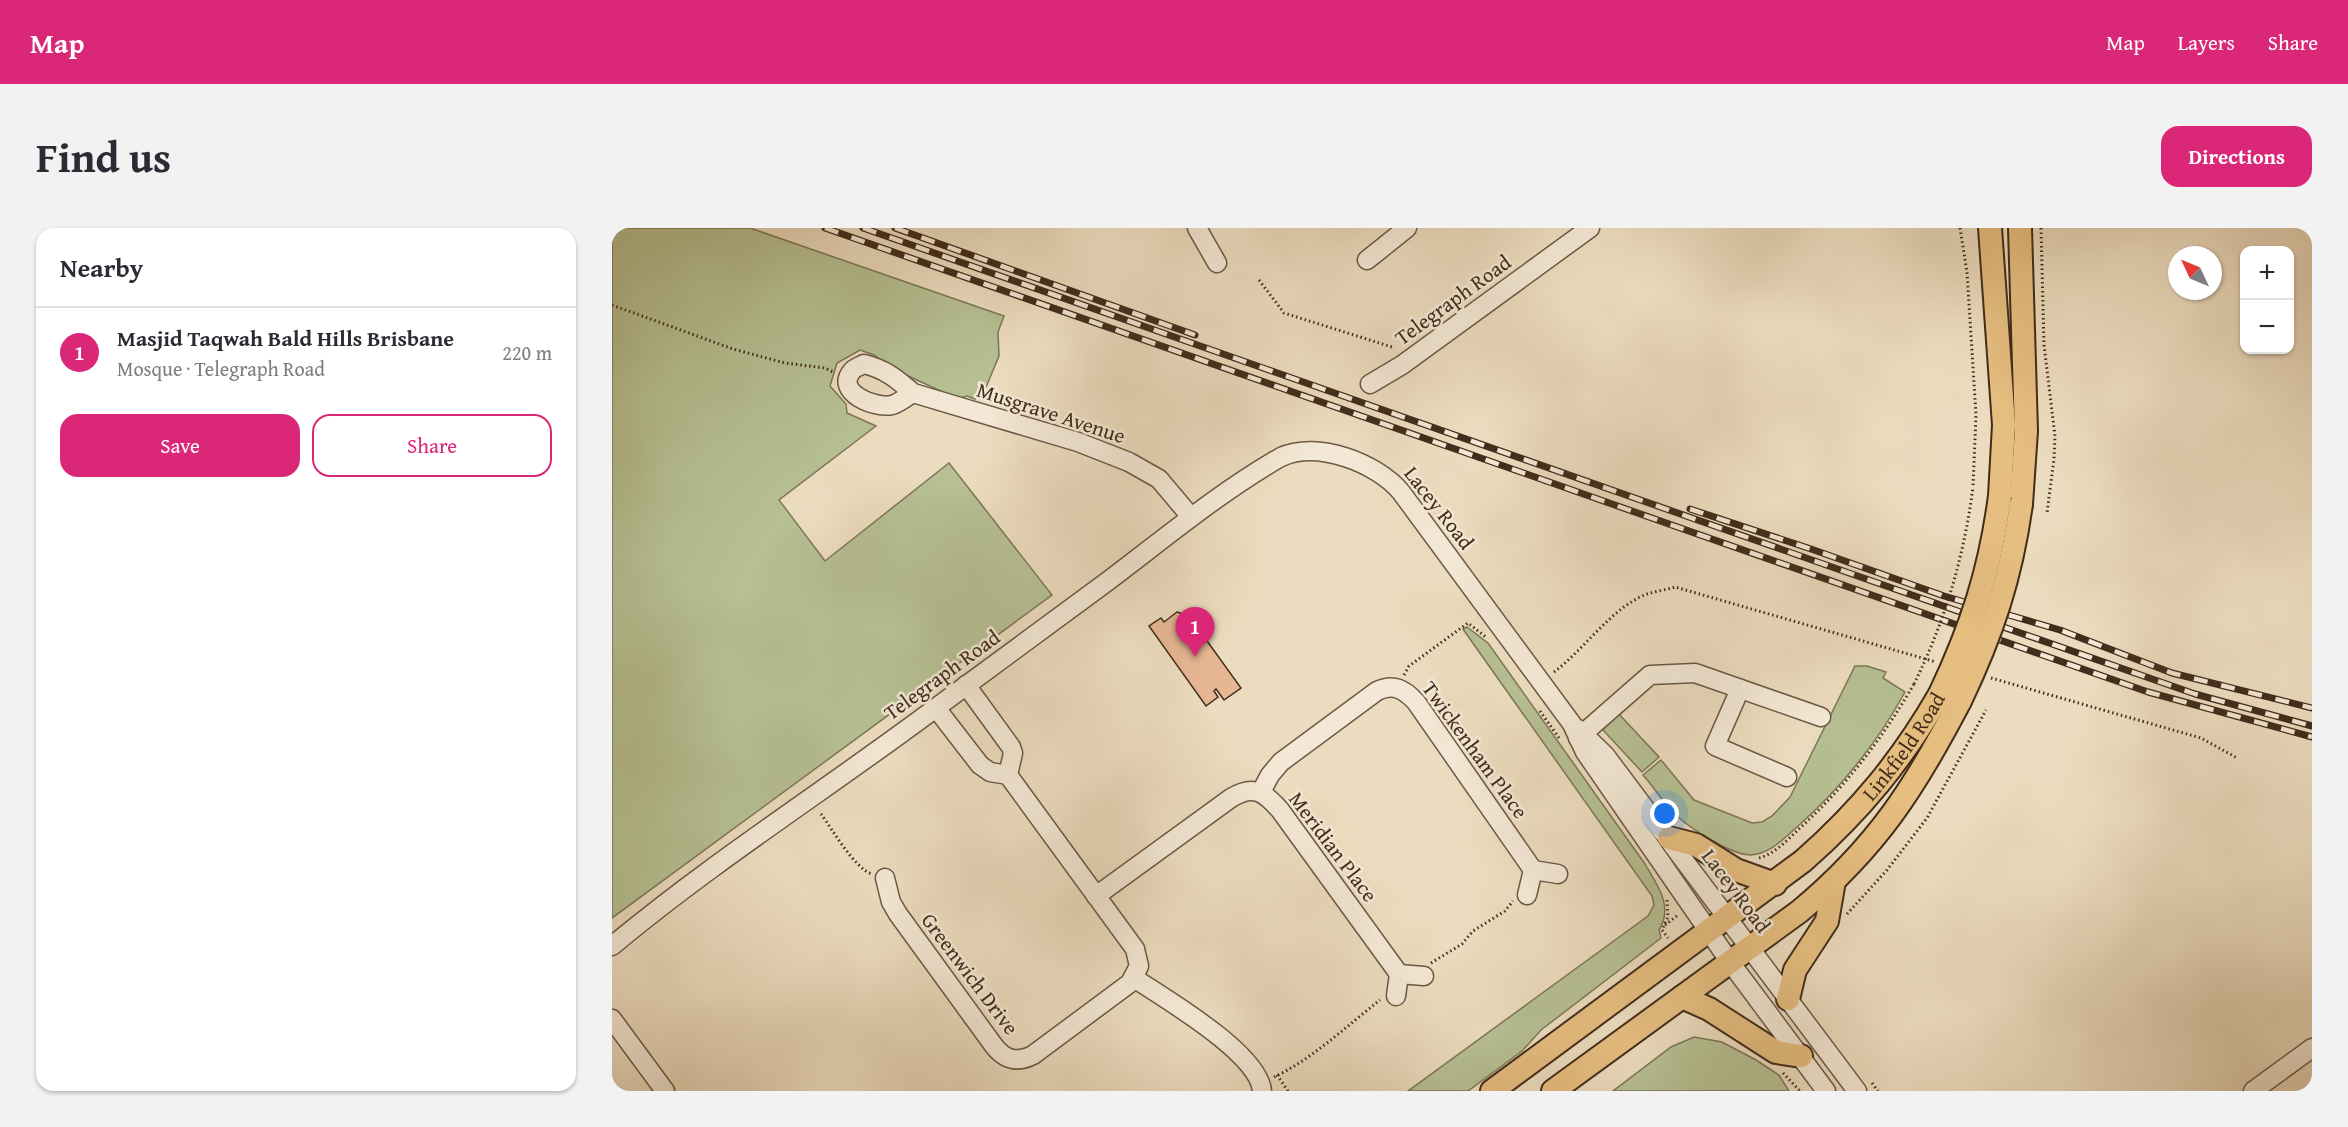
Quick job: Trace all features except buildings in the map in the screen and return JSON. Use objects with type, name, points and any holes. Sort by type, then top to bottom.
[{"type":"main road","name":"Linkfield Road","points":[[1990,228],[2011,500]]},
{"type":"main road","name":"Linkfield Road","points":[[1553,1091],[1800,910],[1834,881],[1870,843],[1899,807],[1919,777],[1950,697],[1963,643],[2011,500],[2026,431],[2020,228]]},
{"type":"main road","name":"Linkfield Road","points":[[1492,1091],[1775,884],[1830,838],[1871,794],[1950,697]]},
{"type":"main road","points":[[1669,838],[1696,845],[1736,870],[1775,884]]},
{"type":"main road","points":[[1788,999],[1795,970],[1827,921],[1834,881]]},
{"type":"main road","points":[[1682,997],[1709,1009],[1776,1052],[1801,1056]]},
{"type":"street","points":[[1197,228],[1217,262]]},
{"type":"street","points":[[1367,260],[1407,228]]},
{"type":"street","name":"Telegraph Road","points":[[1370,384],[1402,365],[1590,228]]},
{"type":"street","name":"Musgrave Avenue","points":[[848,379],[852,371],[864,364],[881,368],[913,393],[1078,442],[1129,462],[1159,479],[1191,517]]},
{"type":"street","points":[[848,379],[848,386],[854,394],[870,405],[892,405],[913,393]]},
{"type":"street","name":"Telegraph Road","points":[[612,946],[664,902],[819,794],[1191,517],[1272,462],[1292,452],[1303,450]]},
{"type":"street","name":"Lacey Road","points":[[1303,450],[1335,455],[1374,469],[1389,478],[1578,732],[1605,755],[1788,999],[1864,1087]]},
{"type":"street","points":[[1578,732],[1650,675],[1695,673],[1821,717]]},
{"type":"street","points":[[966,685],[1011,747],[1013,753],[1008,775]]},
{"type":"street","name":"Twickenham Place","points":[[1261,792],[1270,774],[1281,762],[1377,691],[1384,687],[1399,688],[1416,702],[1533,870]]},
{"type":"street","points":[[1740,688],[1715,746],[1787,777]]},
{"type":"street","points":[[936,708],[980,765],[990,772],[1008,775],[1138,954],[1139,966],[1134,978],[1221,1036],[1236,1050],[1261,1086]]},
{"type":"street","name":"Lacey Road","points":[[1578,732],[1585,752],[1709,932],[1826,1091]]},
{"type":"street","name":"Meridian Place","points":[[1096,896],[1231,798],[1247,790],[1261,792],[1280,810],[1399,974]]},
{"type":"street","points":[[1527,895],[1533,870],[1558,874]]},
{"type":"street","name":"Greenwich Drive","points":[[885,878],[891,902],[898,914],[994,1046],[1011,1059],[1025,1059],[1033,1055],[1134,978]]},
{"type":"street","points":[[1396,996],[1399,974],[1424,976]]},
{"type":"street","points":[[612,1019],[665,1091]]},
{"type":"street","points":[[2253,1091],[2312,1048]]},
{"type":"path","points":[[1757,858],[1781,846],[1843,786],[1880,740],[1914,684],[1939,630],[1951,595],[1966,535],[1973,487],[1976,415],[1967,272],[1960,228]]},
{"type":"path","points":[[2041,228],[2044,345],[2055,435],[2047,513]]},
{"type":"path","points":[[1259,280],[1284,313],[1392,348]]},
{"type":"path","points":[[612,305],[733,349],[785,363],[825,368],[848,379]]},
{"type":"path","points":[[1541,681],[1575,656],[1621,610],[1646,594],[1675,587],[1938,663]]},
{"type":"path","points":[[1399,688],[1409,666],[1468,623]]},
{"type":"path","points":[[1983,676],[2201,738],[2237,758]]},
{"type":"path","points":[[1843,918],[1887,870],[1927,818],[1986,710]]},
{"type":"path","points":[[821,814],[866,872],[885,878]]},
{"type":"path","points":[[1424,976],[1427,964],[1450,953],[1473,931],[1505,911],[1513,903],[1515,893],[1527,895]]},
{"type":"path","points":[[1261,1086],[1316,1049],[1384,996],[1396,996]]},
{"type":"path","points":[[1277,1075],[1288,1091]]},
{"type":"path","points":[[1864,1087],[1878,1091]]},
{"type":"green space","points":[[612,228],[750,228],[1004,316],[998,332],[999,356],[984,392],[977,394],[975,399],[967,396],[958,399],[893,369],[874,355],[860,350],[837,363],[830,386],[846,404],[847,413],[876,426],[779,500],[825,561],[949,463],[1052,595],[612,918]]},
{"type":"green space","points":[[1467,627],[1488,643],[1645,864],[1659,888],[1665,913],[1659,930],[1661,938],[1541,1030],[1522,1051],[1468,1091],[1408,1091],[1648,916],[1654,905],[1652,896],[1463,629]]},
{"type":"green space","points":[[1855,666],[1867,666],[1886,672],[1883,678],[1905,692],[1870,747],[1843,781],[1813,812],[1770,849],[1758,854],[1743,854],[1711,840],[1675,814],[1643,775],[1661,760],[1694,800],[1752,823],[1762,822],[1772,816],[1790,797]]},
{"type":"green space","points":[[1618,713],[1659,757],[1642,772],[1603,730]]},
{"type":"green space","points":[[1694,1037],[1722,1042],[1756,1060],[1779,1075],[1789,1091],[1613,1091],[1671,1047]]},
{"type":"railway","points":[[825,228],[2148,692],[2312,737]]},
{"type":"railway","points":[[863,228],[2195,694],[2312,726]]},
{"type":"railway","points":[[895,228],[1195,335]]},
{"type":"railway","points":[[1690,509],[1944,596],[2060,630],[2172,673],[2312,708]]},
{"type":"place","name":"Masjid Taqwah Bald Hills Brisbane","points":[[1195,657]]}]
